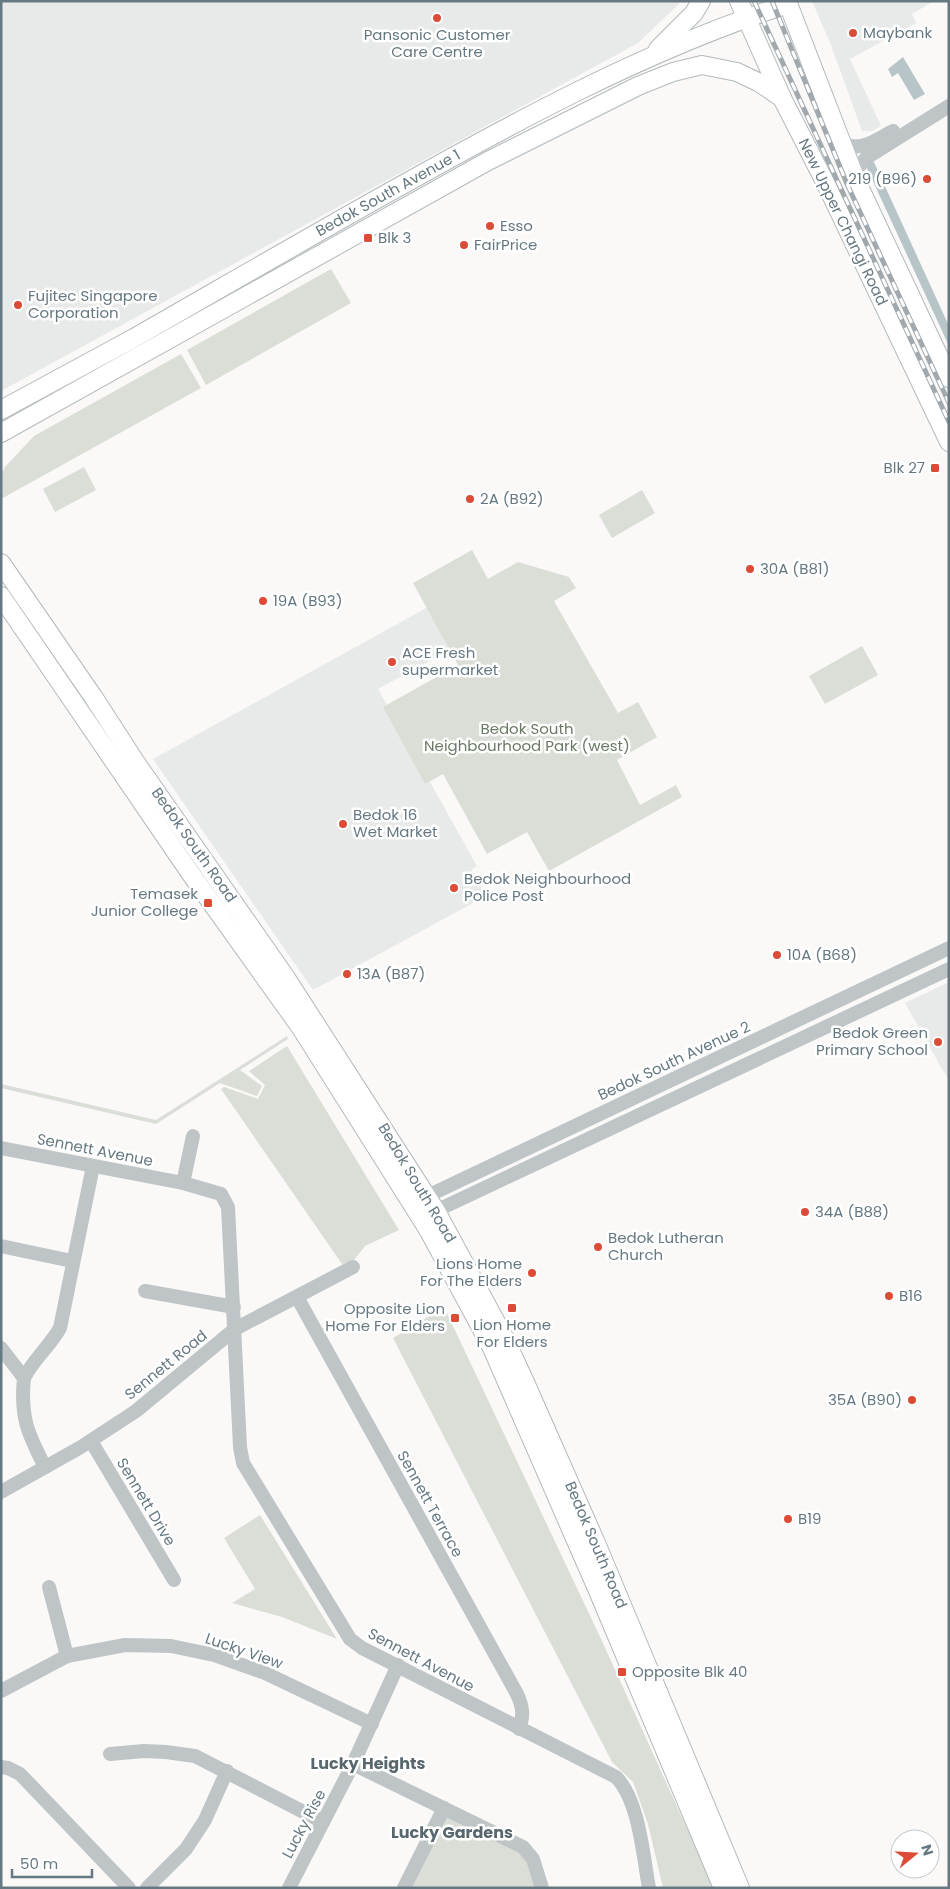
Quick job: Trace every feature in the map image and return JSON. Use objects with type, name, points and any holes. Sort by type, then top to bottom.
[{"type":"main road","points":[[650,56],[694,13],[701,1]]},
{"type":"main road","name":"New Upper Changi Road","points":[[739,1],[782,98],[824,179],[949,442]]},
{"type":"main road","name":"Bedok South Avenue 1","points":[[4,407],[134,338],[478,142],[581,88],[650,56],[788,3]]},
{"type":"main road","name":"New Upper Changi Road","points":[[788,3],[856,180],[949,378]]},
{"type":"main road","name":"Bedok South Avenue 1","points":[[1,433],[488,161],[638,86],[673,72],[702,65],[737,72],[760,83],[782,98]]},
{"type":"main road","points":[[1,445],[25,419]]},
{"type":"main road","name":"Bedok South Road","points":[[1,563],[94,698],[134,760],[286,978],[331,1060],[505,1339],[596,1543],[740,1888]]},
{"type":"main road","name":"Bedok South Road","points":[[1,596],[134,791],[302,1028],[331,1060]]},
{"type":"main road","name":"Bedok South Road","points":[[424,1207],[495,1356],[595,1582],[723,1888]]},
{"type":"street","points":[[842,143],[852,147],[864,146],[949,101]]},
{"type":"street","points":[[856,180],[859,166],[866,158],[949,106]]},
{"type":"street","name":"Bedok South Avenue 2","points":[[424,1207],[949,948]]},
{"type":"street","points":[[424,1207],[949,969]]},
{"type":"street","points":[[183,1183],[193,1136]]},
{"type":"street","name":"Sennett Avenue","points":[[1,1148],[183,1183],[221,1194],[228,1208],[240,1446],[243,1463],[350,1639],[362,1648],[616,1777],[624,1785],[632,1804],[649,1888]]},
{"type":"street","points":[[44,1467],[24,1420],[22,1401],[24,1378],[30,1366],[46,1350],[60,1328],[72,1261],[93,1166]]},
{"type":"street","points":[[1,1246],[72,1261]]},
{"type":"street","name":"Sennett Road","points":[[1,1492],[91,1441],[136,1411],[235,1329],[354,1266]]},
{"type":"street","points":[[145,1292],[234,1307]]},
{"type":"street","name":"Sennett Terrace","points":[[297,1297],[517,1694],[523,1711],[519,1729]]},
{"type":"street","points":[[1,1348],[24,1378]]},
{"type":"street","name":"Sennett Drive","points":[[91,1441],[174,1580]]},
{"type":"street","points":[[50,1587],[67,1656]]},
{"type":"street","name":"Lucky View","points":[[1,1691],[67,1656],[125,1645],[171,1646],[214,1655],[265,1673],[372,1724]]},
{"type":"street","name":"Lucky Rise","points":[[289,1888],[353,1764],[398,1666]]},
{"type":"street","points":[[110,1754],[144,1751],[195,1756],[323,1822]]},
{"type":"street","points":[[353,1764],[525,1848],[533,1859],[542,1888]]},
{"type":"street","points":[[1,1767],[20,1774],[129,1888]]},
{"type":"street","points":[[147,1888],[186,1849],[204,1820],[226,1771]]},
{"type":"street","points":[[404,1888],[444,1808]]},
{"type":"shaded area","points":[[1,1],[680,1],[638,43],[1,391]]},
{"type":"shaded area","points":[[812,1],[934,1],[912,14],[916,23],[850,59],[881,126],[872,131],[862,131],[831,45]]},
{"type":"shaded area","points":[[903,57],[925,94],[914,100],[898,73],[892,77],[888,69]]},
{"type":"shaded area","points":[[873,160],[949,326],[949,346],[865,164]]},
{"type":"shaded area","points":[[430,606],[454,648],[378,689],[477,866],[471,870],[486,896],[313,990],[153,759]]},
{"type":"shaded area","name":"Bedok Green Primary School","points":[[949,982],[949,1081],[905,1003]]},
{"type":"green space","points":[[331,269],[351,303],[206,385],[187,350]]},
{"type":"green space","points":[[181,354],[201,388],[1,499],[1,474],[5,467],[34,436]]},
{"type":"green space","points":[[84,467],[96,490],[55,512],[43,489]]},
{"type":"green space","points":[[642,490],[655,513],[612,538],[599,515]]},
{"type":"green space","name":"Bedok South Neighbourhood Park (west)","points":[[472,550],[488,579],[518,562],[569,577],[576,588],[554,601],[618,713],[638,702],[657,737],[617,760],[640,805],[676,785],[682,797],[549,871],[527,832],[487,854],[443,774],[425,784],[383,707],[458,665],[413,583]]},
{"type":"green space","points":[[862,646],[878,675],[825,704],[809,676]]},
{"type":"green space","points":[[287,1036],[288,1039],[240,1070],[262,1086],[257,1096],[220,1083],[156,1124],[1,1088],[1,1084],[156,1120]]},
{"type":"green space","points":[[287,1046],[399,1230],[365,1246],[354,1260],[342,1264],[221,1089],[224,1087],[258,1099],[265,1085],[249,1071]]},
{"type":"green space","points":[[444,1307],[602,1641],[714,1888],[663,1888],[648,1824],[633,1782],[612,1762],[393,1338]]},
{"type":"green space","points":[[260,1515],[337,1639],[282,1617],[232,1603],[255,1589],[224,1538]]},
{"type":"green space","points":[[446,1813],[526,1856],[538,1888],[408,1888]]},
{"type":"railway","points":[[754,1],[949,422]]},
{"type":"railway","points":[[772,1],[847,184],[949,403]]},
{"type":"place","name":"Pansonic Customer Care Centre","points":[[437,18]]},
{"type":"place","name":"Maybank","points":[[853,33]]},
{"type":"place","name":"219 (B96)","points":[[927,179]]},
{"type":"place","name":"Esso","points":[[490,226]]},
{"type":"place","name":"Blk 3","points":[[368,238]]},
{"type":"place","name":"FairPrice","points":[[464,245]]},
{"type":"place","name":"Fujitec Singapore Corporation","points":[[18,305]]},
{"type":"place","name":"Blk 27","points":[[935,468]]},
{"type":"place","name":"2A (B92)","points":[[470,499]]},
{"type":"place","name":"30A (B81)","points":[[750,569]]},
{"type":"place","name":"19A (B93)","points":[[263,601]]},
{"type":"place","name":"ACE Fresh supermarket","points":[[392,662]]},
{"type":"place","name":"Bedok 16 Wet Market","points":[[343,824]]},
{"type":"place","name":"Bedok Neighbourhood Police Post","points":[[454,888]]},
{"type":"place","name":"Temasek Junior College","points":[[208,903]]},
{"type":"place","name":"10A (B68)","points":[[777,955]]},
{"type":"place","name":"13A (B87)","points":[[347,974]]},
{"type":"place","name":"Bedok Green Primary School","points":[[938,1042]]},
{"type":"place","name":"34A (B88)","points":[[805,1212]]},
{"type":"place","name":"Bedok Lutheran Church","points":[[598,1247]]},
{"type":"place","name":"Lions Home For The Elders","points":[[532,1273]]},
{"type":"place","name":"B16","points":[[889,1296]]},
{"type":"place","name":"Lion Home For Elders","points":[[512,1308]]},
{"type":"place","name":"Opposite Lion Home For Elders","points":[[455,1318]]},
{"type":"place","name":"35A (B90)","points":[[912,1400]]},
{"type":"place","name":"B19","points":[[788,1519]]},
{"type":"place","name":"Opposite Blk 40","points":[[622,1672]]},
{"type":"district","name":"Lucky Heights","points":[[368,1763]]},
{"type":"district","name":"Lucky Gardens","points":[[452,1832]]}]
